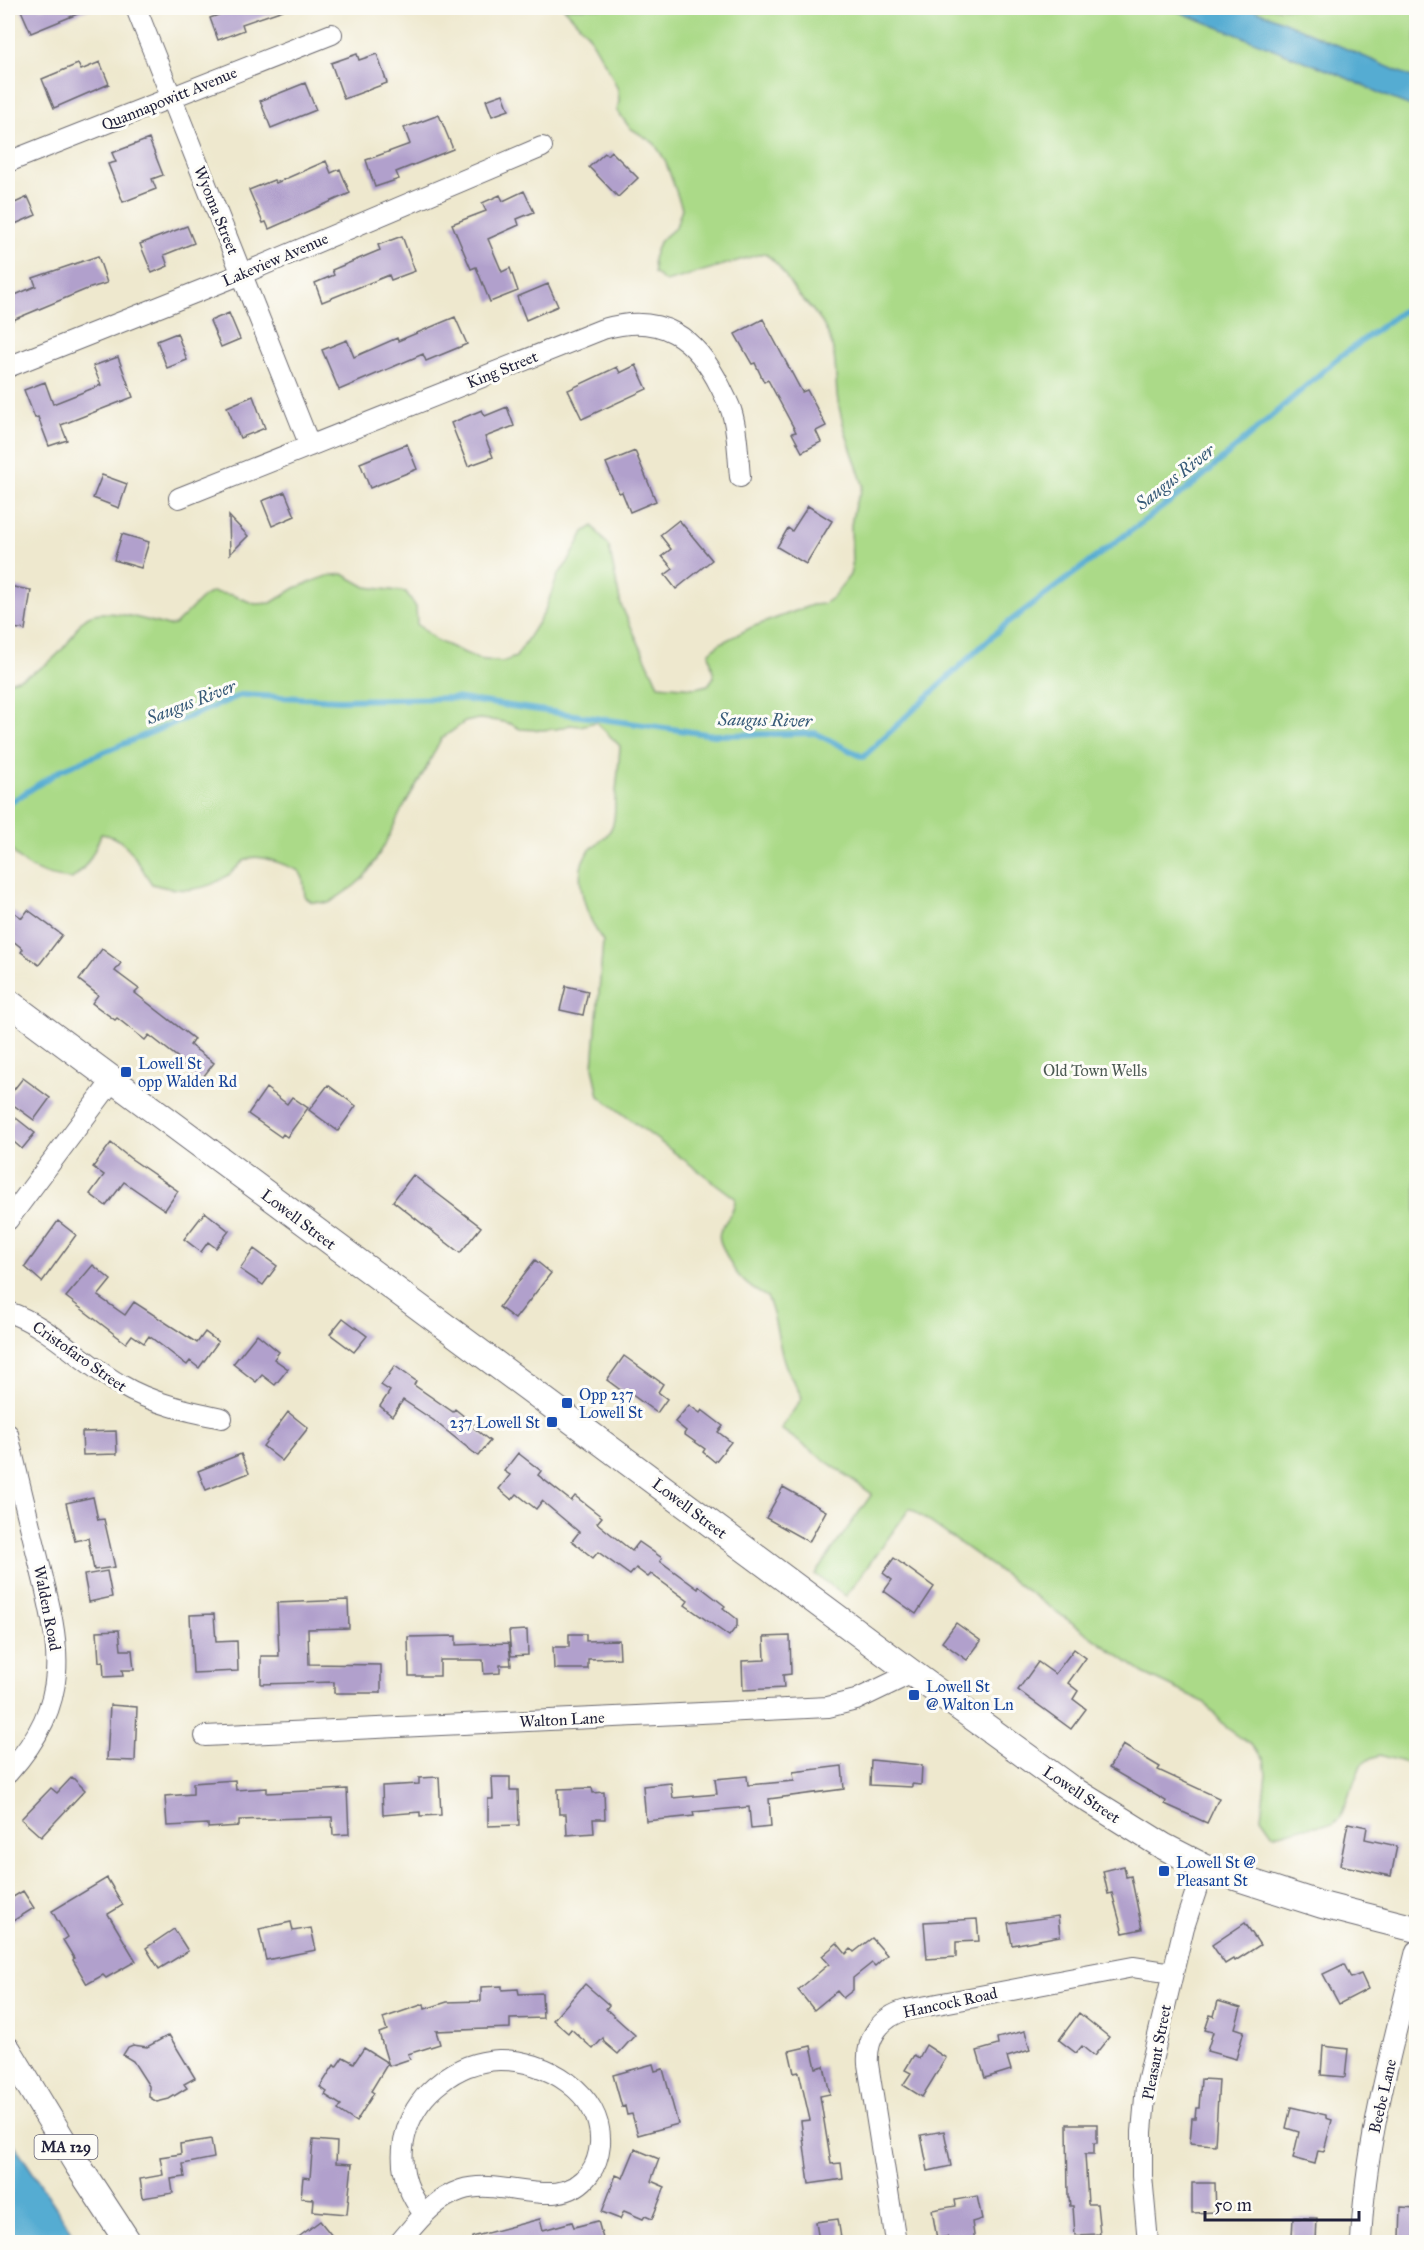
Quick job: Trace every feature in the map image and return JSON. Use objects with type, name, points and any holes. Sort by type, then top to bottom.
[{"type":"main road","name":"Lowell Street","points":[[8,1002],[1070,1788],[1163,1846],[1204,1867],[1322,1905],[1416,1929]]},
{"type":"main road","name":"MA 129","points":[[8,2050],[77,2164],[128,2242]]},
{"type":"street","name":"Wyoma Street","points":[[136,8],[310,446]]},
{"type":"street","name":"Quannapowitt Avenue","points":[[8,162],[332,34]]},
{"type":"street","name":"Lakeview Avenue","points":[[8,367],[242,274],[542,147]]},
{"type":"street","name":"King Street","points":[[179,498],[603,328],[625,324],[647,324],[667,330],[687,340],[703,357],[733,415],[740,477]]},
{"type":"street","points":[[8,1220],[112,1081]]},
{"type":"street","name":"Cristofaro Street","points":[[8,1312],[36,1325],[110,1379],[134,1392],[186,1410],[222,1418]]},
{"type":"street","name":"Walden Road","points":[[8,1434],[54,1622],[58,1664],[45,1717],[31,1743],[8,1773]]},
{"type":"street","name":"Walton Lane","points":[[205,1736],[828,1707],[856,1700],[912,1673]]},
{"type":"street","name":"Pleasant Street","points":[[1148,2242],[1142,2176],[1144,2113],[1154,2048],[1189,1911],[1204,1867]]},
{"type":"street","name":"Beebe Lane","points":[[1361,2242],[1364,2195],[1374,2128],[1416,1951]]},
{"type":"street","name":"Hancock Road","points":[[896,2242],[868,2064],[870,2042],[881,2024],[892,2015],[906,2010],[1133,1967],[1173,1973]]},
{"type":"street","points":[[400,2242],[424,2214],[442,2199],[472,2188],[494,2186],[550,2194],[581,2184],[594,2167],[600,2150],[600,2128],[593,2110],[569,2083],[534,2065],[516,2061],[493,2061],[474,2064],[456,2071],[430,2090],[417,2107],[408,2125],[403,2146],[404,2177],[412,2196],[424,2214]]},
{"type":"green space","name":"Old Town Wells","points":[[564,8],[1416,8],[1416,1766],[1380,1755],[1371,1758],[1361,1765],[1340,1818],[1333,1824],[1273,1834],[1261,1817],[1266,1774],[1264,1759],[1251,1745],[1227,1728],[1204,1702],[1143,1673],[910,1508],[846,1596],[815,1574],[872,1494],[781,1429],[802,1398],[784,1360],[767,1297],[741,1278],[731,1266],[720,1241],[720,1232],[732,1213],[735,1198],[599,1096],[593,1067],[603,941],[587,909],[581,884],[581,871],[583,860],[589,851],[606,836],[613,824],[620,746],[596,722],[539,730],[520,729],[499,721],[479,719],[465,722],[441,739],[385,844],[364,877],[329,903],[312,902],[305,897],[303,878],[299,871],[261,858],[247,859],[228,875],[210,885],[182,889],[152,884],[131,852],[119,840],[111,836],[101,834],[90,859],[72,879],[35,870],[20,859],[8,844],[8,682],[24,677],[46,664],[65,646],[79,624],[91,615],[118,614],[168,626],[175,625],[203,597],[212,592],[232,595],[255,604],[271,603],[295,588],[327,576],[343,574],[366,587],[406,592],[416,607],[417,624],[436,640],[478,659],[502,662],[516,657],[544,613],[558,575],[569,561],[584,532],[593,526],[609,547],[621,605],[658,685],[695,688],[708,685],[714,677],[709,653],[719,644],[752,627],[812,605],[823,604],[833,597],[850,575],[852,566],[851,525],[855,504],[863,485],[841,418],[834,353],[825,328],[778,266],[764,253],[666,282],[654,273],[653,259],[659,242],[676,227],[682,208],[665,160],[654,143],[630,128],[617,111],[618,90],[611,74],[588,34]]},
{"type":"water","points":[[1169,8],[1249,8],[1273,17],[1416,79],[1416,108],[1340,75]]},
{"type":"water","points":[[8,2135],[65,2221],[76,2242],[8,2242]]},
{"type":"building","points":[[20,8],[92,8],[31,33]]},
{"type":"building","points":[[238,8],[282,8],[283,10],[242,24],[244,30],[218,40],[210,18]]},
{"type":"building","points":[[357,54],[359,60],[377,54],[387,83],[344,99],[331,63]]},
{"type":"building","points":[[100,62],[109,84],[54,108],[42,79],[78,64],[81,70]]},
{"type":"building","points":[[305,83],[316,110],[271,128],[260,101]]},
{"type":"building","points":[[503,94],[509,110],[492,116],[486,100]]},
{"type":"building","points":[[439,115],[453,149],[396,172],[399,179],[375,187],[366,160],[410,144],[404,128]]},
{"type":"building","points":[[149,139],[163,175],[152,179],[156,189],[123,202],[108,164],[116,162],[112,153]]},
{"type":"building","points":[[611,151],[638,178],[618,197],[589,167],[605,153],[607,155]]},
{"type":"building","points":[[326,161],[331,173],[340,169],[350,193],[269,229],[266,222],[263,223],[249,190],[274,180],[276,183]]},
{"type":"building","points":[[524,191],[534,212],[517,219],[519,225],[488,239],[502,272],[510,268],[518,291],[490,302],[476,267],[471,269],[452,224],[486,211],[482,203],[500,195],[503,201]]},
{"type":"building","points":[[28,197],[36,215],[8,227],[8,206]]},
{"type":"building","points":[[187,226],[194,243],[164,255],[168,266],[152,273],[140,244]]},
{"type":"building","points":[[402,236],[415,271],[391,280],[389,275],[322,302],[315,283],[334,275],[332,270],[380,250],[378,245]]},
{"type":"building","points":[[98,256],[107,283],[8,322],[8,298],[36,286],[33,278]]},
{"type":"building","points":[[548,284],[558,306],[526,320],[517,297]]},
{"type":"building","points":[[229,313],[240,339],[221,347],[210,321]]},
{"type":"building","points":[[455,317],[467,344],[426,361],[423,354],[339,390],[322,350],[347,340],[354,357],[397,338],[398,341]]},
{"type":"building","points":[[763,319],[802,392],[807,390],[826,426],[816,431],[821,442],[802,452],[792,433],[796,432],[768,380],[764,382],[755,363],[752,364],[735,334]]},
{"type":"building","points":[[177,333],[187,360],[167,368],[157,341]]},
{"type":"building","points":[[118,357],[133,397],[61,425],[67,440],[49,446],[24,390],[45,382],[53,404],[101,385],[93,366]]},
{"type":"building","points":[[636,365],[647,389],[582,419],[568,390],[617,367],[620,373]]},
{"type":"building","points":[[253,396],[265,428],[240,438],[227,407]]},
{"type":"building","points":[[507,407],[514,426],[485,437],[493,457],[468,466],[451,423],[482,410],[485,416]]},
{"type":"building","points":[[407,444],[417,469],[370,488],[360,463]]},
{"type":"building","points":[[635,451],[656,501],[630,512],[606,463]]},
{"type":"building","points":[[102,475],[127,484],[119,508],[93,498]]},
{"type":"building","points":[[285,492],[295,516],[272,526],[262,501]]},
{"type":"building","points":[[808,506],[832,521],[806,564],[777,547],[788,528],[792,531]]},
{"type":"building","points":[[229,516],[248,536],[230,554]]},
{"type":"building","points":[[679,520],[712,560],[676,589],[665,575],[673,569],[662,556],[671,549],[660,535]]},
{"type":"building","points":[[122,534],[149,542],[141,568],[114,560]]},
{"type":"building","points":[[8,586],[31,590],[25,630],[8,627]]},
{"type":"building","points":[[8,908],[22,918],[28,910],[62,935],[39,965],[21,952],[23,949],[8,937]]},
{"type":"building","points":[[102,949],[121,963],[115,971],[139,989],[135,993],[194,1039],[190,1045],[214,1063],[200,1081],[183,1068],[186,1064],[149,1035],[145,1040],[117,1018],[115,1020],[92,1003],[98,995],[79,980]]},
{"type":"building","points":[[566,986],[588,991],[583,1015],[560,1010]]},
{"type":"building","points":[[23,1078],[50,1098],[34,1120],[8,1101],[8,1097]]},
{"type":"building","points":[[328,1085],[356,1106],[338,1131],[309,1110]]},
{"type":"building","points":[[266,1088],[287,1104],[292,1097],[308,1108],[287,1137],[283,1134],[281,1137],[248,1114]]},
{"type":"building","points":[[16,1118],[35,1133],[22,1149],[8,1137],[8,1129]]},
{"type":"building","points":[[111,1143],[178,1191],[165,1210],[124,1182],[106,1206],[90,1194],[104,1175],[93,1167]]},
{"type":"building","points":[[413,1175],[481,1227],[460,1253],[393,1201]]},
{"type":"building","points":[[205,1212],[229,1231],[216,1248],[208,1242],[201,1252],[184,1239]]},
{"type":"building","points":[[58,1221],[76,1235],[42,1282],[25,1267]]},
{"type":"building","points":[[254,1249],[277,1266],[263,1285],[240,1269]]},
{"type":"building","points":[[535,1260],[551,1273],[515,1319],[499,1307]]},
{"type":"building","points":[[93,1265],[111,1280],[98,1296],[125,1315],[134,1302],[197,1343],[205,1332],[218,1342],[199,1368],[190,1361],[187,1365],[149,1336],[144,1343],[132,1335],[126,1343],[66,1297]]},
{"type":"building","points":[[343,1318],[367,1336],[354,1352],[330,1334]]},
{"type":"building","points":[[257,1334],[279,1352],[274,1359],[288,1369],[275,1385],[262,1375],[256,1382],[233,1364]]},
{"type":"building","points":[[624,1356],[663,1384],[658,1392],[667,1399],[657,1413],[607,1380]]},
{"type":"building","points":[[395,1366],[416,1381],[414,1385],[453,1412],[455,1409],[490,1441],[478,1456],[433,1420],[403,1400],[392,1416],[380,1406],[390,1391],[381,1385]]},
{"type":"building","points":[[689,1405],[700,1413],[702,1410],[723,1426],[718,1432],[731,1442],[715,1462],[703,1452],[705,1449],[684,1434],[686,1431],[675,1422]]},
{"type":"building","points":[[288,1412],[308,1428],[282,1461],[263,1446]]},
{"type":"building","points":[[116,1431],[117,1454],[83,1455],[82,1432]]},
{"type":"building","points":[[518,1453],[541,1471],[538,1475],[571,1501],[575,1496],[602,1517],[597,1523],[632,1551],[639,1542],[662,1558],[660,1561],[725,1606],[723,1608],[737,1619],[737,1626],[729,1636],[685,1605],[688,1601],[651,1574],[648,1577],[636,1568],[630,1575],[598,1552],[593,1558],[572,1541],[579,1532],[542,1501],[536,1509],[517,1494],[512,1500],[499,1489],[510,1475],[504,1471]]},
{"type":"building","points":[[241,1454],[249,1473],[206,1490],[198,1471]]},
{"type":"building","points":[[783,1487],[826,1511],[809,1542],[766,1518]]},
{"type":"building","points":[[93,1497],[98,1520],[104,1519],[115,1567],[94,1570],[88,1538],[75,1541],[66,1503]]},
{"type":"building","points":[[894,1558],[934,1587],[916,1614],[884,1591],[892,1580],[883,1573]]},
{"type":"building","points":[[107,1571],[112,1597],[89,1602],[84,1575]]},
{"type":"building","points":[[348,1600],[349,1628],[308,1629],[309,1664],[381,1665],[381,1693],[334,1693],[334,1682],[261,1684],[261,1656],[279,1656],[277,1603]]},
{"type":"building","points":[[214,1614],[216,1642],[237,1641],[238,1671],[193,1673],[190,1615]]},
{"type":"building","points":[[956,1623],[981,1641],[967,1660],[942,1642]]},
{"type":"building","points":[[119,1630],[121,1650],[132,1650],[134,1670],[122,1670],[123,1676],[104,1677],[103,1661],[99,1662],[97,1631]]},
{"type":"building","points":[[527,1630],[528,1655],[511,1656],[509,1631]]},
{"type":"building","points":[[569,1634],[586,1634],[586,1641],[619,1640],[620,1658],[588,1659],[588,1669],[554,1669],[553,1647],[569,1647]]},
{"type":"building","points":[[456,1636],[456,1645],[509,1643],[511,1665],[500,1665],[500,1673],[484,1674],[483,1660],[440,1660],[440,1676],[409,1676],[408,1637]]},
{"type":"building","points":[[790,1636],[791,1674],[783,1675],[784,1688],[743,1690],[742,1661],[765,1660],[764,1637]]},
{"type":"building","points":[[1074,1649],[1086,1658],[1068,1683],[1078,1691],[1073,1699],[1086,1709],[1071,1729],[1018,1690],[1038,1662],[1055,1674]]},
{"type":"building","points":[[110,1705],[137,1707],[135,1761],[107,1760]]},
{"type":"building","points":[[1123,1745],[1160,1767],[1158,1770],[1219,1798],[1207,1823],[1165,1804],[1166,1801],[1109,1768]]},
{"type":"building","points":[[871,1760],[922,1765],[921,1785],[912,1784],[912,1787],[870,1785]]},
{"type":"building","points":[[842,1766],[844,1789],[769,1799],[771,1827],[751,1829],[749,1807],[693,1812],[694,1816],[646,1821],[643,1786],[671,1783],[673,1798],[717,1794],[715,1779],[747,1776],[748,1785],[794,1781],[793,1772]]},
{"type":"building","points":[[72,1777],[85,1790],[41,1837],[21,1819],[51,1788],[57,1793]]},
{"type":"building","points":[[439,1777],[441,1815],[420,1816],[420,1812],[383,1815],[382,1786],[419,1784],[419,1778]]},
{"type":"building","points":[[492,1777],[510,1777],[510,1790],[518,1790],[519,1825],[488,1826],[488,1799],[493,1799]]},
{"type":"building","points":[[235,1780],[236,1790],[267,1788],[267,1793],[347,1789],[349,1834],[333,1835],[332,1817],[239,1820],[239,1826],[208,1828],[208,1824],[167,1826],[165,1796],[193,1794],[193,1783]]},
{"type":"building","points":[[592,1788],[593,1793],[604,1792],[605,1819],[593,1819],[594,1833],[567,1835],[566,1814],[559,1814],[558,1789]]},
{"type":"building","points":[[1348,1823],[1367,1827],[1365,1839],[1397,1846],[1391,1876],[1340,1865]]},
{"type":"building","points":[[1124,1866],[1126,1877],[1131,1876],[1142,1929],[1123,1933],[1112,1893],[1108,1894],[1103,1871]]},
{"type":"building","points":[[107,1878],[123,1905],[108,1914],[136,1961],[106,1978],[103,1975],[87,1984],[63,1940],[67,1937],[52,1911]]},
{"type":"building","points":[[23,1891],[34,1908],[8,1924],[8,1900]]},
{"type":"building","points":[[1058,1916],[1060,1936],[1012,1945],[1008,1923]]},
{"type":"building","points":[[977,1919],[979,1941],[956,1942],[956,1957],[927,1959],[924,1922]]},
{"type":"building","points":[[291,1922],[293,1931],[311,1928],[316,1950],[266,1960],[259,1929]]},
{"type":"building","points":[[1245,1923],[1260,1945],[1235,1961],[1233,1959],[1225,1964],[1212,1945]]},
{"type":"building","points":[[174,1929],[188,1951],[159,1969],[146,1948]]},
{"type":"building","points":[[872,1938],[887,1955],[875,1966],[872,1963],[853,1978],[853,1990],[843,1998],[837,1991],[814,2010],[798,1990],[829,1964],[822,1956],[837,1943],[846,1954],[851,1949],[854,1952]]},
{"type":"building","points":[[1344,1964],[1351,1978],[1361,1974],[1368,1989],[1339,2004],[1323,1974]]},
{"type":"building","points":[[585,1984],[609,2005],[606,2009],[635,2035],[618,2054],[604,2042],[603,2038],[593,2049],[571,2029],[568,2033],[553,2020]]},
{"type":"building","points":[[502,1986],[502,1990],[518,1989],[519,1994],[542,1993],[543,2018],[510,2019],[510,2028],[436,2031],[440,2044],[408,2054],[410,2059],[389,2066],[379,2033],[387,2030],[383,2018],[424,2004],[425,2009],[447,2002],[481,2001],[481,1987]]},
{"type":"building","points":[[1218,2001],[1241,2008],[1235,2028],[1244,2031],[1236,2059],[1207,2051],[1213,2032],[1205,2030],[1210,2015],[1214,2016]]},
{"type":"building","points":[[1079,2013],[1109,2037],[1094,2056],[1082,2046],[1076,2053],[1059,2040]]},
{"type":"building","points":[[1025,2031],[1030,2050],[1007,2057],[1011,2070],[985,2078],[977,2051],[998,2045],[997,2038]]},
{"type":"building","points":[[169,2035],[195,2078],[184,2084],[187,2088],[169,2099],[157,2102],[149,2097],[149,2086],[133,2061],[123,2055],[128,2047],[133,2045],[147,2047]]},
{"type":"building","points":[[926,2045],[946,2058],[922,2097],[903,2085],[911,2073],[905,2070],[914,2055],[919,2058]]},
{"type":"building","points":[[811,2046],[816,2068],[824,2066],[830,2094],[820,2096],[831,2164],[841,2163],[843,2179],[809,2184],[801,2121],[810,2120],[799,2072],[794,2073],[789,2051]]},
{"type":"building","points":[[1323,2046],[1348,2049],[1345,2077],[1321,2075]]},
{"type":"building","points":[[364,2048],[388,2063],[371,2091],[374,2093],[356,2122],[338,2110],[341,2105],[325,2095],[327,2092],[320,2087],[334,2065],[336,2067],[343,2057],[354,2063]]},
{"type":"building","points":[[653,2064],[655,2071],[663,2069],[678,2124],[638,2135],[632,2114],[627,2115],[625,2106],[622,2107],[613,2075]]},
{"type":"building","points":[[1201,2079],[1219,2080],[1215,2145],[1190,2143],[1192,2118],[1195,2118],[1196,2108],[1199,2108]]},
{"type":"building","points":[[1291,2107],[1326,2115],[1326,2118],[1332,2120],[1324,2151],[1318,2150],[1315,2164],[1293,2158],[1299,2132],[1286,2128]]},
{"type":"building","points":[[1067,2124],[1097,2124],[1097,2143],[1094,2143],[1094,2154],[1085,2154],[1088,2204],[1097,2204],[1100,2234],[1075,2235],[1073,2206],[1070,2206],[1068,2197]]},
{"type":"building","points":[[944,2131],[951,2166],[928,2171],[921,2135]]},
{"type":"building","points":[[211,2139],[214,2158],[183,2164],[185,2177],[171,2179],[173,2193],[143,2198],[140,2179],[163,2175],[160,2157],[181,2154],[180,2144]]},
{"type":"building","points":[[313,2140],[337,2142],[336,2163],[352,2164],[347,2214],[313,2211],[314,2199],[301,2198],[303,2177],[310,2178]]},
{"type":"building","points":[[635,2149],[659,2159],[651,2181],[665,2187],[652,2219],[645,2216],[643,2219],[624,2211],[620,2219],[602,2212],[616,2175],[623,2178]]},
{"type":"building","points":[[1192,2183],[1215,2183],[1216,2212],[1192,2213]]},
{"type":"building","points":[[977,2196],[982,2219],[972,2222],[975,2242],[948,2242],[947,2237],[937,2239],[932,2210],[956,2206],[955,2200]]},
{"type":"building","points":[[1401,2207],[1416,2208],[1416,2238],[1400,2238]]},
{"type":"building","points":[[1293,2218],[1317,2218],[1316,2242],[1297,2242],[1297,2237],[1292,2237]]},
{"type":"building","points":[[540,2219],[543,2230],[572,2222],[574,2227],[598,2221],[604,2242],[472,2242],[472,2237]]},
{"type":"building","points":[[838,2219],[841,2238],[819,2241],[816,2222]]},
{"type":"building","points":[[320,2221],[337,2242],[292,2242]]},
{"type":"waterway","name":"Saugus River","points":[[8,804],[61,770],[241,695],[340,700],[454,698],[714,735],[815,733],[863,757],[1001,628],[1196,482],[1336,360],[1416,301]]},
{"type":"place","name":"Lowell St opp Walden Rd","points":[[126,1072]]},
{"type":"place","name":"Opp 237 Lowell St","points":[[567,1403]]},
{"type":"place","name":"237 Lowell St","points":[[552,1422]]},
{"type":"place","name":"Lowell St @ Walton Ln","points":[[914,1695]]},
{"type":"place","name":"Lowell St @ Pleasant St","points":[[1164,1871]]}]
